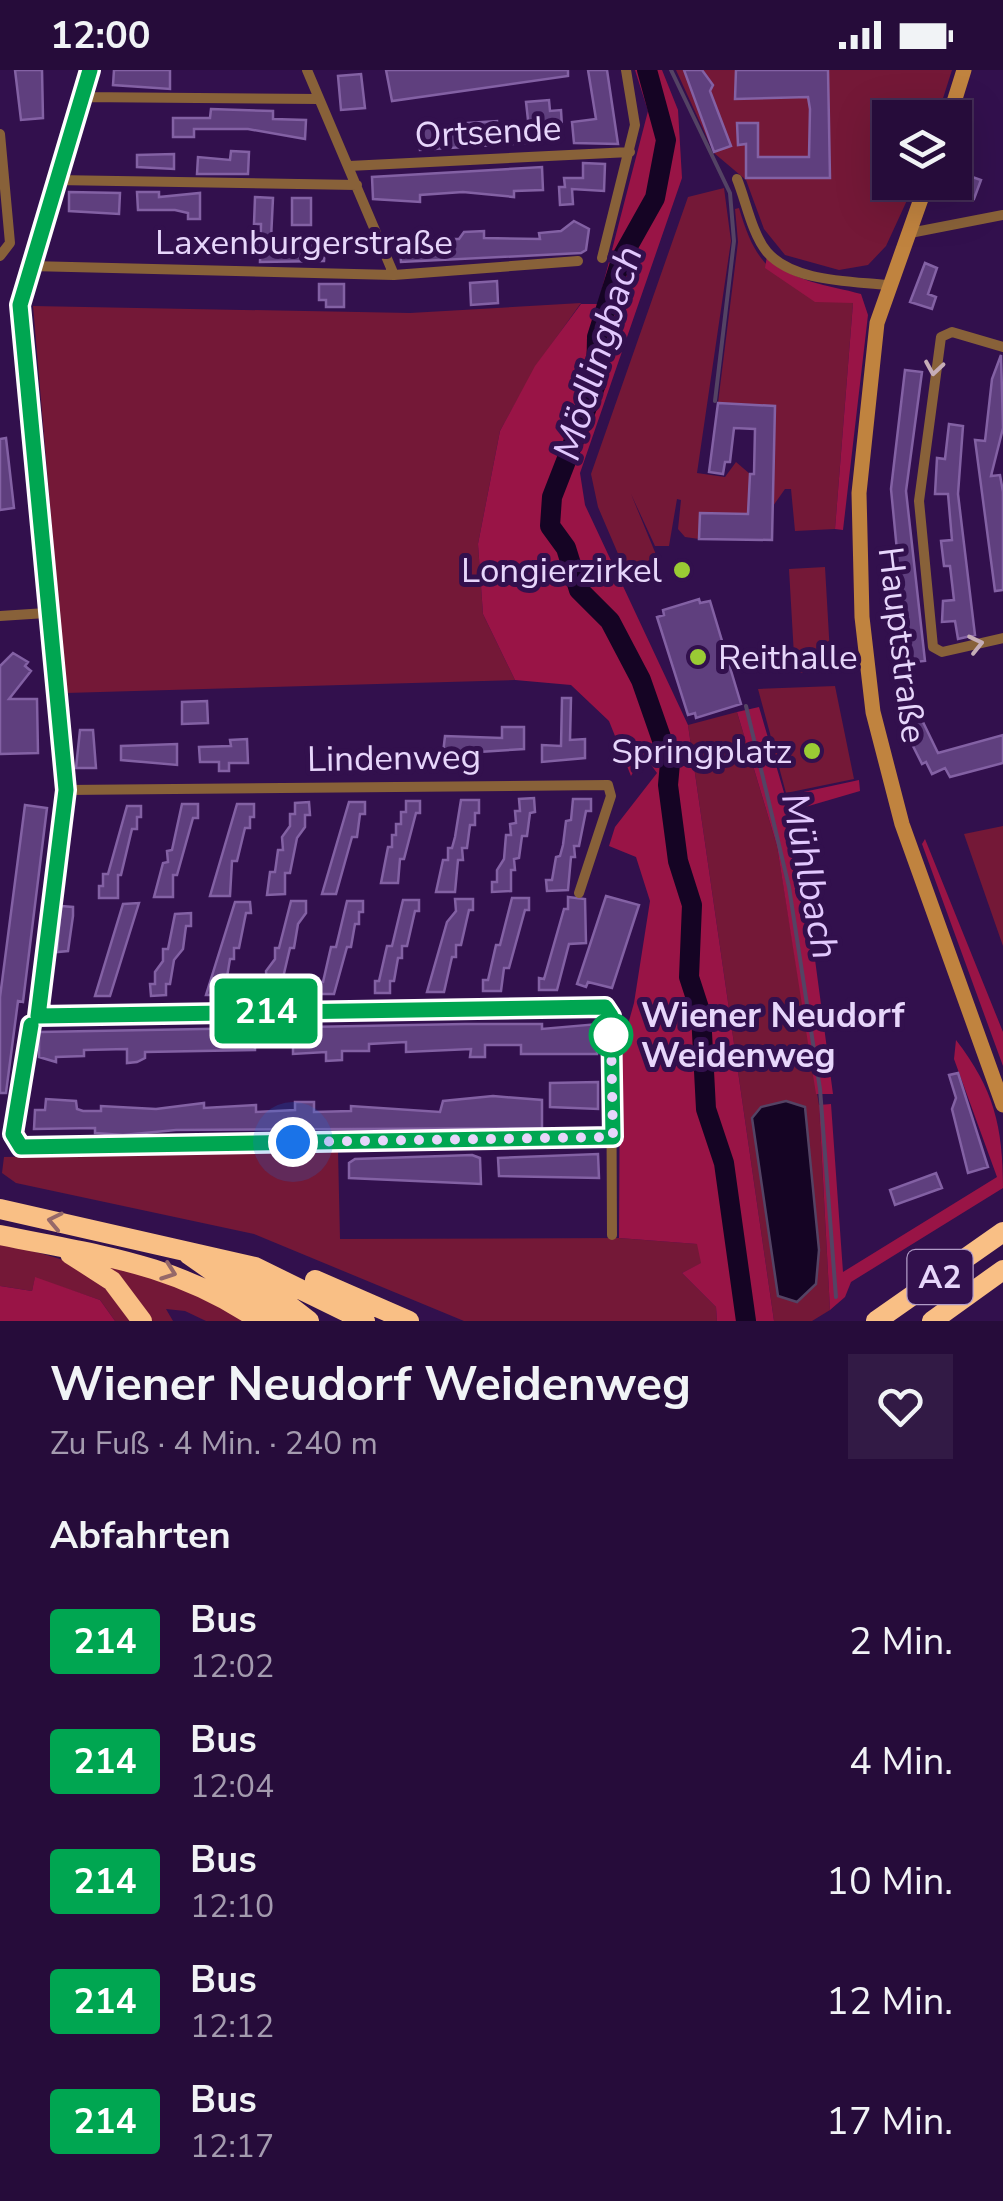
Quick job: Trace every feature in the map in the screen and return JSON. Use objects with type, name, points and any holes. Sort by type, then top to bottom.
[{"type":"highway","points":[[0,1208],[255,1267],[365,1321]]},
{"type":"highway","name":"A2","points":[[876,1321],[1003,1232]]},
{"type":"highway","points":[[0,1235],[178,1275],[260,1321]]},
{"type":"highway","points":[[45,1244],[96,1268],[129,1300],[142,1321]]},
{"type":"highway","points":[[178,1248],[283,1321]]},
{"type":"highway","points":[[178,1248],[248,1279],[309,1321]]},
{"type":"highway","points":[[178,1248],[260,1259],[409,1321]]},
{"type":"highway","name":"A2","points":[[932,1321],[1003,1270]]},
{"type":"street","points":[[90,70],[20,305],[46,613],[66,790],[38,1016],[31,1025],[13,1134],[21,1147],[613,1137]]},
{"type":"street","points":[[307,70],[394,275]]},
{"type":"street","points":[[602,258],[630,152],[634,100],[626,70]]},
{"type":"street","points":[[955,100],[964,70]]},
{"type":"street","points":[[80,98],[319,99]]},
{"type":"street","points":[[0,134],[10,228],[10,243],[2,255]]},
{"type":"street","name":"Ortsende","points":[[349,166],[630,152]]},
{"type":"street","points":[[737,179],[765,249],[781,264],[818,276],[887,286]]},
{"type":"street","name":"Laxenburgerstraße","points":[[55,180],[357,185]]},
{"type":"street","name":"Hauptstraße","points":[[921,200],[887,286],[877,323],[859,492],[860,597],[873,712],[930,910],[1003,1105]]},
{"type":"street","points":[[910,232],[1003,215]]},
{"type":"street","name":"Laxenburgerstraße","points":[[30,266],[394,275],[578,261]]},
{"type":"street","points":[[1003,347],[952,332],[941,337],[920,501],[933,648],[942,652],[1003,638]]},
{"type":"street","points":[[0,616],[46,613]]},
{"type":"street","name":"Lindenweg","points":[[66,790],[608,785],[611,796],[579,893]]},
{"type":"street","points":[[38,1016],[605,1007],[611,1016],[612,1235]]},
{"type":"shaded area","points":[[635,70],[662,70],[678,110],[682,178],[580,473],[585,505],[688,725],[774,1321],[717,1321],[716,1307],[682,1273],[701,1263],[697,1244],[619,1238],[620,1053],[634,1003],[650,901],[636,857],[609,846],[615,827],[657,773],[643,754],[631,776],[609,721],[571,685],[515,680],[483,614],[478,544],[500,431],[535,366],[581,304],[598,304],[648,111]]},
{"type":"shaded area","points":[[676,70],[952,70],[942,100],[872,100],[872,200],[907,200],[886,246],[868,265],[839,270],[785,255],[764,229],[746,180],[714,153]]},
{"type":"shaded area","points":[[724,188],[731,241],[697,473],[725,477],[736,462],[750,474],[748,514],[700,513],[699,539],[685,537],[678,529],[681,500],[677,499],[669,546],[655,546],[631,494],[657,557],[625,570],[598,507],[591,474],[688,197]]},
{"type":"shaded area","points":[[739,208],[756,251],[778,274],[853,303],[835,529],[795,531],[791,489],[785,489],[773,506],[775,406],[718,403],[738,242],[735,209]]},
{"type":"shaded area","points":[[767,256],[798,277],[861,294],[868,315],[843,530],[835,529],[853,303],[815,302],[765,268]]},
{"type":"shaded area","points":[[581,303],[536,366],[500,431],[478,544],[483,614],[515,680],[66,693],[33,306],[410,313]]},
{"type":"shaded area","points":[[825,567],[831,671],[795,673],[789,569]]},
{"type":"shaded area","name":"Springplatz","points":[[835,686],[854,779],[786,793],[758,689]]},
{"type":"shaded area","points":[[759,707],[785,796],[859,780],[860,791],[795,810],[833,1094],[816,1094],[777,846],[737,712]]},
{"type":"shaded area","points":[[737,712],[777,846],[819,1105],[830,1310],[812,1321],[774,1321],[688,725]]},
{"type":"shaded area","points":[[1003,826],[1003,946],[964,834]]},
{"type":"shaded area","points":[[925,839],[1003,1032],[1003,1066],[922,844]]},
{"type":"shaded area","points":[[956,1040],[979,1075],[994,1110],[1003,1188],[851,1282],[845,1297],[830,1310],[819,1105],[831,1104],[843,1272],[997,1177],[954,1059]]},
{"type":"shaded area","points":[[786,1101],[805,1107],[819,1250],[816,1284],[797,1302],[778,1296],[752,1118],[761,1107]]},
{"type":"shaded area","points":[[338,1150],[340,1239],[619,1238],[698,1244],[702,1263],[682,1273],[716,1307],[717,1321],[464,1321],[254,1234],[16,1183],[2,1173],[4,1157]]},
{"type":"shaded area","points":[[0,1244],[76,1266],[103,1286],[132,1321],[115,1321],[100,1300],[35,1278],[32,1291],[0,1286]]},
{"type":"shaded area","points":[[107,1265],[169,1280],[247,1321],[206,1321],[185,1311],[166,1309],[173,1321],[150,1321]]},
{"type":"shaded area","points":[[35,1277],[100,1300],[115,1321],[0,1321],[0,1286],[32,1291]]},
{"type":"building","points":[[15,70],[42,70],[43,118],[21,120]]},
{"type":"building","points":[[114,70],[170,70],[170,89],[113,85]]},
{"type":"building","points":[[386,70],[568,70],[568,76],[392,101]]},
{"type":"building","points":[[588,70],[607,70],[618,144],[574,143],[572,122],[596,119]]},
{"type":"building","points":[[684,70],[702,70],[713,85],[710,91],[731,146],[714,152]]},
{"type":"building","points":[[736,70],[828,70],[830,178],[746,178],[746,144],[738,145],[737,123],[758,123],[758,157],[809,157],[810,109],[808,97],[735,99]]},
{"type":"building","points":[[361,74],[365,108],[341,110],[338,76]]},
{"type":"building","points":[[549,100],[550,111],[561,110],[562,127],[529,129],[526,102]]},
{"type":"building","points":[[211,109],[273,111],[273,119],[306,120],[305,139],[248,129],[194,129],[194,137],[173,137],[173,118],[210,118]]},
{"type":"building","points":[[497,121],[497,128],[525,126],[526,143],[420,150],[418,124],[435,123],[435,132],[469,130],[468,123]]},
{"type":"building","points":[[231,151],[249,152],[248,174],[197,174],[198,157],[230,160]]},
{"type":"building","points":[[174,154],[174,169],[137,167],[137,155]]},
{"type":"building","points":[[583,163],[605,164],[604,191],[572,189],[573,204],[560,205],[559,187],[565,187],[564,178],[583,178]]},
{"type":"building","points":[[542,167],[543,190],[514,191],[514,197],[463,192],[420,195],[420,202],[373,199],[372,177]]},
{"type":"building","points":[[972,177],[981,180],[972,198]]},
{"type":"building","points":[[69,192],[120,193],[119,214],[69,211]]},
{"type":"building","points":[[137,192],[159,192],[159,197],[200,193],[200,219],[188,219],[188,213],[175,210],[138,210]]},
{"type":"building","points":[[255,197],[273,198],[271,239],[279,239],[279,247],[302,248],[307,240],[319,240],[325,245],[324,261],[260,262],[261,224],[254,224]]},
{"type":"building","points":[[292,198],[311,198],[311,225],[292,225]]},
{"type":"building","points":[[574,221],[589,229],[586,250],[581,253],[401,262],[399,239],[459,239],[464,232],[484,231],[484,238],[540,239],[539,233],[561,231]]},
{"type":"building","points":[[925,263],[937,268],[928,294],[936,297],[932,309],[910,302]]},
{"type":"building","points":[[497,281],[498,303],[471,305],[470,283]]},
{"type":"building","points":[[319,284],[344,284],[344,307],[326,307],[326,300],[319,300]]},
{"type":"building","points":[[1001,355],[1003,428],[991,476],[1000,475],[1003,492],[1003,590],[995,591],[975,440],[985,441],[992,379]]},
{"type":"building","points":[[905,370],[922,372],[906,491],[925,661],[904,663],[903,648],[907,648],[900,567],[893,568],[892,551],[897,551],[891,489]]},
{"type":"building","points":[[718,403],[775,406],[772,540],[699,539],[700,513],[748,514],[750,474],[754,474],[755,429],[734,428],[730,462],[725,462],[723,474],[709,472]]},
{"type":"building","points":[[949,424],[963,426],[958,494],[975,635],[958,639],[955,621],[942,622],[943,601],[954,600],[950,566],[944,566],[941,541],[952,540],[948,494],[935,494],[937,458],[945,459]]},
{"type":"building","points":[[6,438],[14,508],[0,510],[0,439]]},
{"type":"building","name":"Reithalle","points":[[699,599],[700,603],[710,601],[741,704],[696,718],[695,713],[688,715],[657,617],[664,615],[663,610]]},
{"type":"building","points":[[13,653],[28,662],[25,666],[31,671],[9,699],[37,699],[38,753],[0,754],[0,666]]},
{"type":"building","points":[[562,698],[571,698],[570,740],[585,739],[585,758],[542,762],[542,745],[561,746]]},
{"type":"building","points":[[207,701],[208,723],[182,724],[182,702]]},
{"type":"building","points":[[921,718],[938,753],[1003,735],[1003,763],[950,777],[945,768],[932,774],[926,762],[922,764],[903,726]]},
{"type":"building","points":[[502,727],[524,727],[524,749],[463,753],[463,765],[442,762],[445,736],[502,738]]},
{"type":"building","points":[[80,730],[93,730],[96,768],[76,768]]},
{"type":"building","points":[[247,739],[248,763],[229,763],[229,771],[219,771],[219,762],[200,762],[199,747],[231,746],[230,740]]},
{"type":"building","points":[[177,744],[177,765],[121,760],[121,746]]},
{"type":"building","points":[[534,798],[535,812],[530,813],[527,836],[522,836],[519,858],[514,859],[515,870],[511,870],[511,891],[492,892],[492,882],[497,882],[497,870],[504,859],[506,835],[511,835],[510,824],[516,823],[515,811],[520,811],[519,799]]},
{"type":"building","points":[[573,799],[591,799],[591,811],[586,811],[579,846],[574,846],[568,890],[547,891],[546,880],[552,880],[556,857],[560,856]]},
{"type":"building","points":[[461,800],[479,800],[479,813],[475,813],[475,825],[470,825],[467,848],[462,848],[463,860],[458,860],[455,892],[436,892],[443,860],[448,860],[448,848],[452,848],[455,837]]},
{"type":"building","points":[[406,801],[420,801],[420,813],[416,813],[404,859],[400,859],[398,883],[381,883],[388,847],[392,847],[396,824],[401,824],[401,812],[406,812]]},
{"type":"building","points":[[309,802],[310,815],[305,815],[305,827],[297,838],[290,873],[285,873],[285,894],[267,895],[270,872],[275,872],[278,850],[283,850],[282,837],[290,826],[290,814],[295,814],[295,803]]},
{"type":"building","points":[[349,802],[365,802],[365,814],[360,814],[357,837],[352,837],[336,894],[322,894]]},
{"type":"building","points":[[182,804],[198,804],[198,818],[193,818],[177,875],[173,875],[173,897],[154,897],[163,863],[168,862],[167,851],[172,850]]},
{"type":"building","points":[[237,804],[254,804],[254,817],[250,817],[250,828],[245,828],[237,861],[232,861],[230,896],[210,896]]},
{"type":"building","points":[[25,805],[47,808],[23,1002],[18,1001],[6,1093],[0,1093],[0,997]]},
{"type":"building","points":[[127,806],[141,806],[141,817],[137,817],[137,829],[132,829],[118,875],[118,898],[99,898],[99,886],[103,886],[103,874],[108,874]]},
{"type":"building","points":[[606,896],[639,905],[612,988],[588,982],[586,987],[577,984]]},
{"type":"building","points":[[568,897],[585,899],[586,943],[569,944],[557,990],[539,990],[539,978],[544,979],[564,909],[568,909]]},
{"type":"building","points":[[512,898],[529,898],[529,910],[525,910],[509,968],[504,968],[501,991],[483,991],[483,980],[488,980]]},
{"type":"building","points":[[455,899],[473,899],[473,910],[469,910],[461,945],[456,945],[444,992],[427,992],[447,922],[456,911]]},
{"type":"building","points":[[403,900],[419,900],[419,911],[415,911],[407,946],[402,946],[390,993],[375,993],[375,981],[379,981],[387,946],[392,946]]},
{"type":"building","points":[[291,901],[306,901],[306,913],[298,924],[294,948],[290,948],[282,982],[278,982],[278,994],[262,994],[262,983],[267,983],[266,971],[275,959],[275,948],[279,948]]},
{"type":"building","points":[[347,901],[363,901],[363,912],[359,912],[359,924],[355,924],[334,994],[319,994],[319,982],[323,982],[331,947],[336,947]]},
{"type":"building","points":[[235,902],[250,902],[251,913],[246,913],[239,948],[234,948],[226,983],[222,983],[222,995],[206,995]]},
{"type":"building","points":[[139,903],[110,996],[95,996],[123,904]]},
{"type":"building","points":[[61,906],[73,907],[73,916],[68,951],[57,952]]},
{"type":"building","points":[[191,913],[191,926],[186,926],[183,949],[174,960],[166,995],[151,996],[150,984],[155,984],[163,949],[168,949],[175,914]]},
{"type":"building","points":[[542,1024],[542,1029],[598,1024],[597,1054],[521,1054],[521,1045],[485,1045],[485,1057],[470,1057],[471,1049],[406,1052],[406,1042],[369,1044],[369,1051],[342,1051],[342,1060],[326,1061],[326,1052],[293,1054],[293,1046],[255,1045],[255,1050],[145,1052],[145,1058],[127,1063],[127,1049],[84,1050],[84,1056],[56,1057],[56,1062],[39,1057],[39,1032]]},
{"type":"building","points":[[958,1073],[988,1167],[968,1173],[952,1109],[956,1098],[949,1075]]},
{"type":"building","points":[[598,1082],[598,1109],[550,1107],[550,1083]]},
{"type":"building","points":[[493,1096],[542,1100],[542,1128],[176,1130],[123,1135],[95,1133],[95,1128],[34,1129],[35,1110],[45,1110],[46,1099],[76,1101],[77,1109],[83,1111],[101,1111],[101,1106],[156,1109],[204,1103],[204,1108],[256,1105],[256,1112],[295,1110],[295,1102],[314,1102],[314,1112],[351,1111],[351,1106],[440,1112],[443,1101]]},
{"type":"building","points":[[598,1154],[599,1178],[499,1176],[498,1158]]},
{"type":"building","points":[[472,1155],[480,1158],[481,1184],[349,1178],[349,1163],[355,1159]]},
{"type":"building","points":[[936,1173],[942,1188],[895,1205],[890,1190]]},
{"type":"waterway","name":"Mödlingbach","points":[[647,70],[666,140],[655,198],[622,257],[597,337],[596,384],[552,497],[550,526],[566,548],[579,590],[610,621],[641,680],[670,763],[668,785],[678,861],[692,905],[689,977],[701,1014],[706,1109],[724,1163],[746,1321]]},
{"type":"waterway","name":"Mühlbach","points":[[671,70],[730,193],[734,241],[715,401]]},
{"type":"waterway","name":"Mühlbach","points":[[746,706],[789,887],[820,1089],[836,1297]]},
{"type":"bus line","name":"214","points":[[31,1025],[13,1134],[21,1147],[613,1137],[611,1016],[605,1007],[38,1016],[66,790],[43,581],[20,305],[90,70]]},
{"type":"place","name":"Longierzirkel","points":[[682,570]]},
{"type":"place","name":"Reithalle","points":[[698,657]]},
{"type":"place","name":"Springplatz","points":[[812,751]]},
{"type":"place","name":"Wiener Neudorf Weidenweg","points":[[611,1035]]},
{"type":"route","points":[[293,1142],[613,1137],[611,1035]]}]
